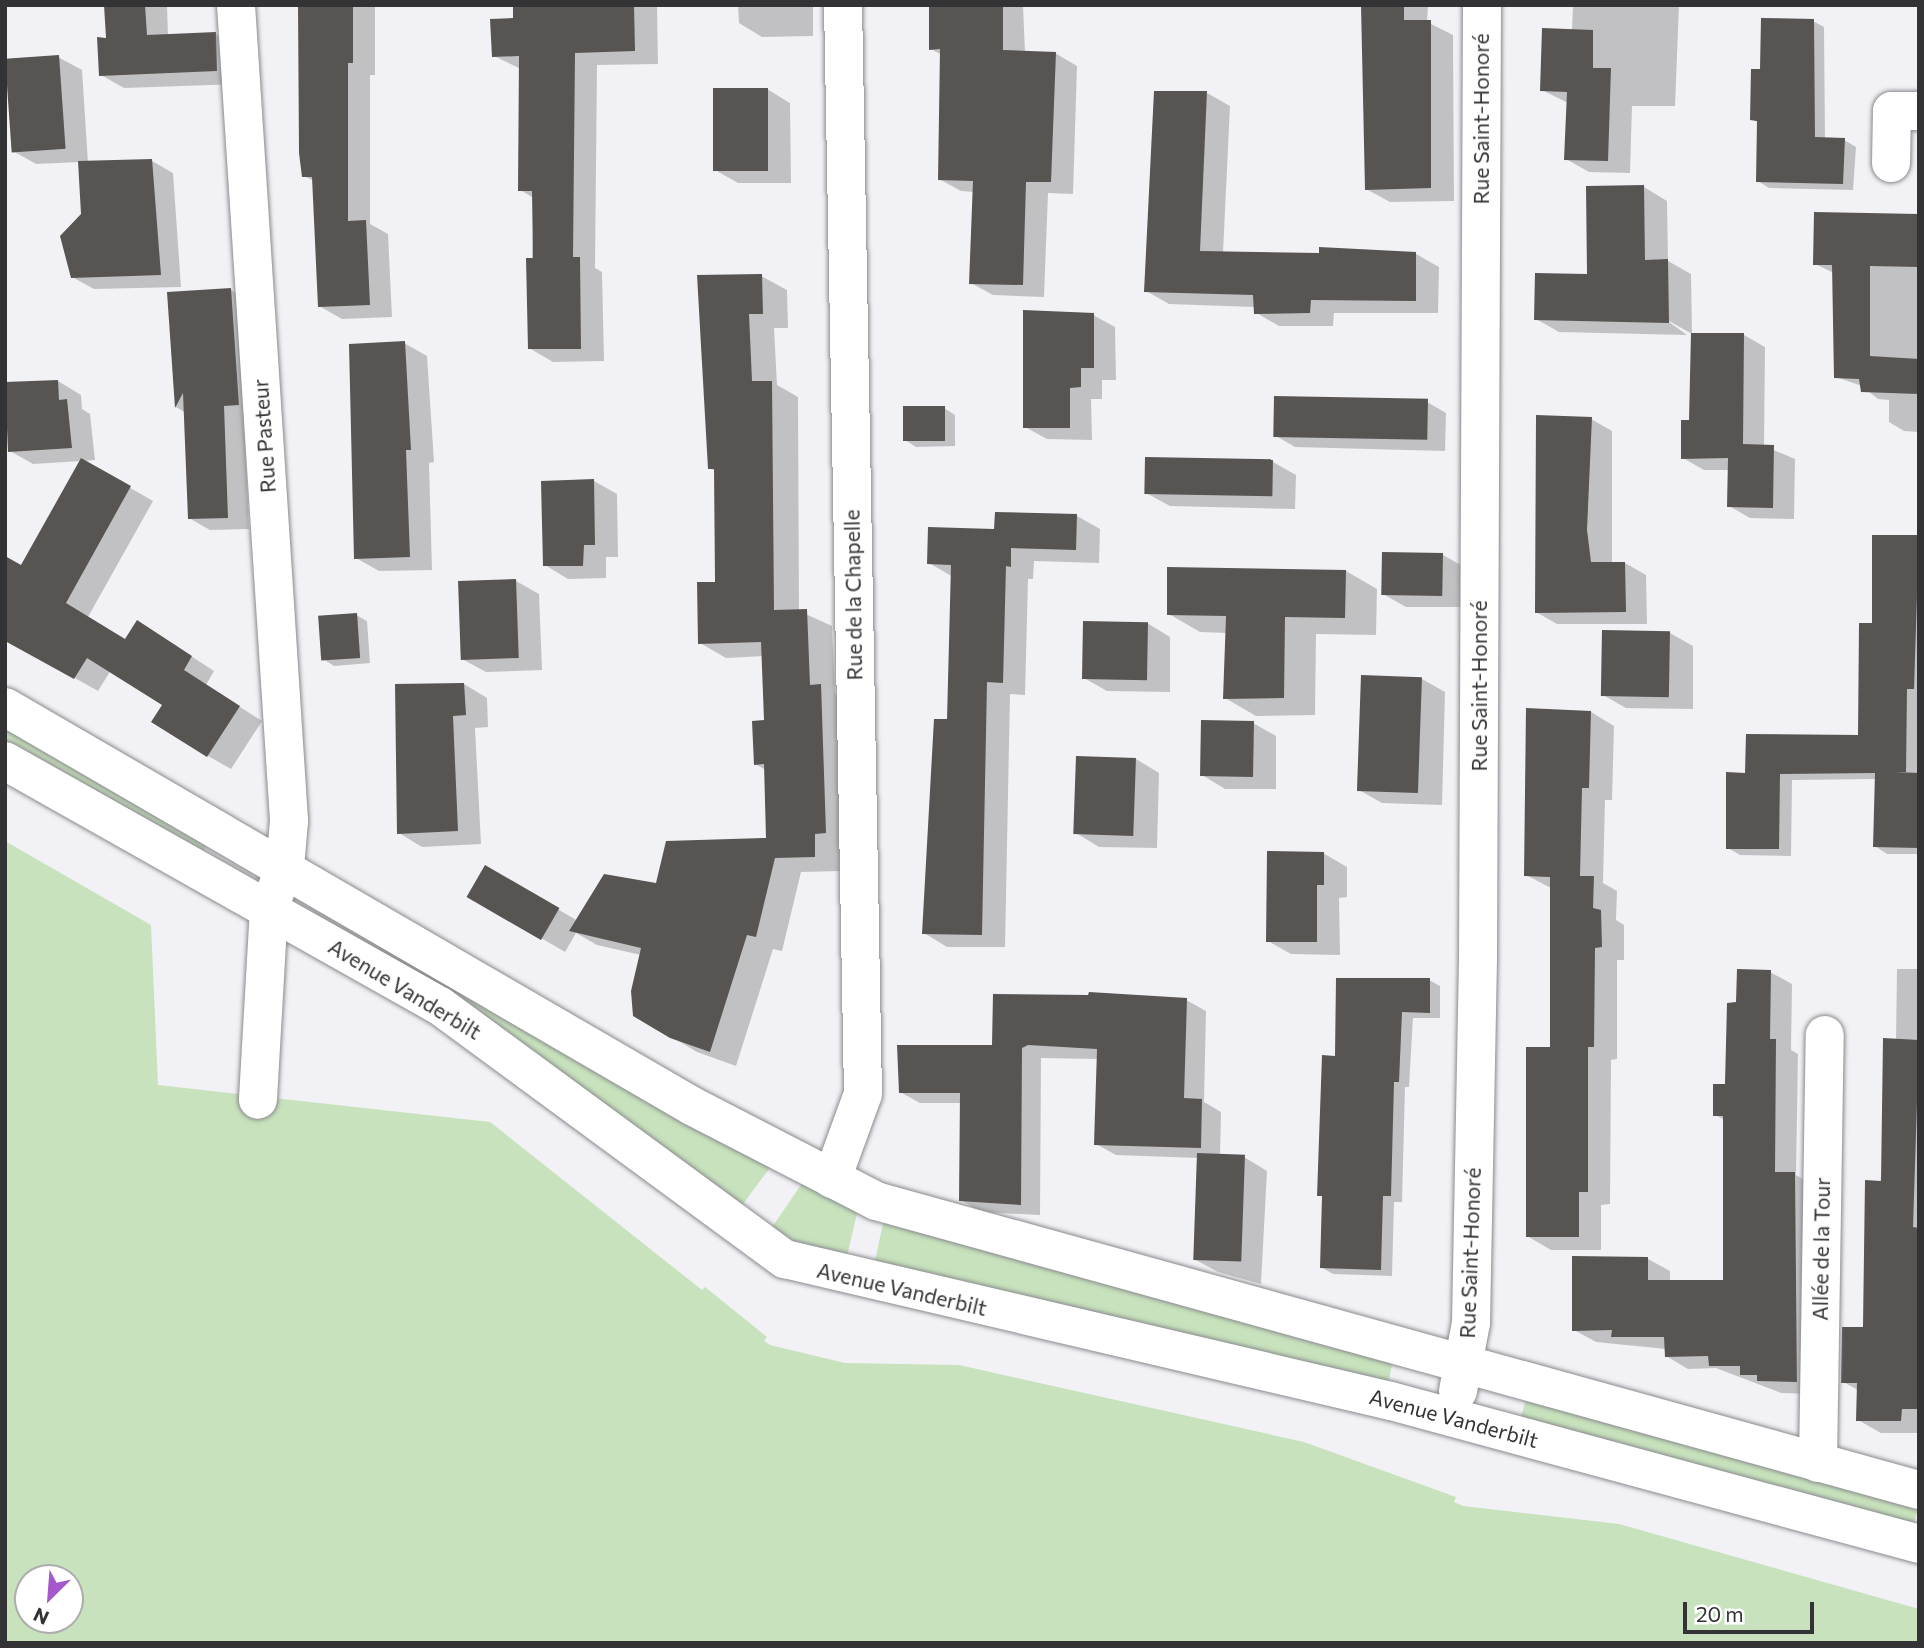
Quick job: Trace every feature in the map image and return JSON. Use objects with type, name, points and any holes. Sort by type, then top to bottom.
[{"type":"street","name":"Rue Pasteur","points":[[236,5],[289,821],[285,867],[269,908],[258,1100]]},
{"type":"street","name":"Rue de la Chapelle","points":[[832,1179],[863,1094],[843,5]]},
{"type":"street","name":"Rue Saint-Honoré","points":[[1451,1416],[1464,1366],[1471,1323],[1478,972],[1482,5]]},
{"type":"street","points":[[1891,163],[1892,111],[1919,111]]},
{"type":"street","name":"Avenue Vanderbilt","points":[[5,707],[285,867],[692,1106],[876,1201],[1919,1490]]},
{"type":"street","name":"Avenue Vanderbilt","points":[[5,761],[440,1006],[785,1259],[1451,1416],[1919,1544]]},
{"type":"street","name":"Allée de la Tour","points":[[1818,1463],[1825,1035]]},
{"type":"green space","points":[[5,724],[210,840],[202,854],[5,745]]},
{"type":"green space","points":[[5,841],[151,925],[158,1085],[490,1122],[702,1290],[705,1287],[767,1337],[764,1341],[770,1345],[845,1363],[959,1365],[1304,1442],[1456,1497],[1454,1502],[1463,1506],[1619,1524],[1919,1609],[1919,1643],[5,1643]]},
{"type":"green space","points":[[383,941],[772,1165],[737,1212],[375,955]]},
{"type":"green space","points":[[803,1182],[858,1209],[845,1265],[768,1233]]},
{"type":"green space","points":[[884,1219],[1393,1360],[1388,1384],[873,1270]]},
{"type":"green space","points":[[1527,1396],[1918,1508],[1911,1532],[1520,1420]]},
{"type":"building","points":[[104,5],[145,5],[147,35],[216,32],[217,71],[99,76],[97,37],[106,38]]},
{"type":"building","points":[[298,5],[353,5],[353,63],[348,63],[348,221],[366,220],[370,305],[318,307],[312,177],[302,177],[299,153]]},
{"type":"building","points":[[513,5],[634,5],[635,51],[575,53],[573,257],[580,257],[581,349],[528,349],[526,258],[533,258],[532,191],[518,191],[519,56],[492,57],[490,19],[513,18]]},
{"type":"building","points":[[929,5],[1003,5],[1003,50],[1056,52],[1051,182],[1026,182],[1023,285],[969,284],[973,181],[938,180],[940,49],[929,50]]},
{"type":"building","points":[[1361,5],[1404,5],[1404,20],[1431,20],[1431,188],[1365,190]]},
{"type":"building","points":[[1761,18],[1814,19],[1815,137],[1845,138],[1843,184],[1756,182],[1757,121],[1750,120],[1751,69],[1760,69]]},
{"type":"building","points":[[1542,28],[1593,30],[1593,68],[1611,68],[1608,161],[1564,160],[1567,92],[1540,91]]},
{"type":"building","points":[[59,55],[66,149],[12,153],[5,59]]},
{"type":"building","points":[[713,88],[768,88],[768,171],[713,171]]},
{"type":"building","points":[[1154,91],[1207,91],[1200,251],[1319,253],[1319,247],[1416,252],[1416,301],[1311,300],[1310,313],[1254,314],[1253,295],[1144,292]]},
{"type":"building","points":[[152,159],[161,275],[71,278],[60,236],[81,214],[78,161]]},
{"type":"building","points":[[1644,185],[1645,260],[1668,259],[1669,323],[1534,320],[1535,273],[1587,274],[1586,186]]},
{"type":"building","points":[[1814,212],[1919,214],[1919,267],[1870,266],[1870,356],[1919,359],[1919,394],[1861,392],[1859,379],[1834,378],[1832,265],[1813,265]]},
{"type":"building","points":[[762,274],[763,314],[749,314],[752,381],[772,381],[774,610],[807,609],[810,685],[821,684],[826,833],[815,834],[815,857],[775,858],[756,937],[747,935],[710,1052],[670,1038],[633,1016],[631,991],[641,948],[569,931],[604,874],[656,883],[666,841],[766,838],[764,764],[754,765],[752,721],[764,720],[761,642],[698,644],[697,582],[715,582],[714,469],[708,469],[697,275]]},
{"type":"building","points":[[231,288],[239,405],[224,406],[228,518],[188,519],[183,393],[175,408],[167,292]]},
{"type":"building","points":[[1023,310],[1094,313],[1094,368],[1081,368],[1081,387],[1070,388],[1070,428],[1023,428]]},
{"type":"building","points":[[1691,333],[1744,333],[1743,444],[1774,445],[1773,508],[1727,507],[1728,458],[1681,459],[1681,420],[1689,420]]},
{"type":"building","points":[[405,341],[411,450],[406,450],[410,557],[354,559],[349,344]]},
{"type":"building","points":[[58,380],[59,400],[67,399],[72,448],[8,452],[5,382]]},
{"type":"building","points":[[1274,396],[1428,399],[1427,440],[1273,437]]},
{"type":"building","points":[[903,406],[945,406],[945,441],[903,441]]},
{"type":"building","points":[[1536,415],[1592,417],[1587,530],[1591,562],[1625,562],[1626,612],[1535,613]]},
{"type":"building","points":[[1145,457],[1273,459],[1272,496],[1144,494]]},
{"type":"building","points":[[81,458],[131,486],[66,603],[125,639],[137,620],[192,656],[184,670],[240,706],[207,757],[151,722],[162,705],[87,658],[74,679],[5,641],[5,556],[21,565]]},
{"type":"building","points":[[594,479],[595,545],[584,545],[583,566],[543,566],[541,481]]},
{"type":"building","points":[[995,512],[1077,514],[1076,550],[1011,548],[1011,567],[1006,566],[1003,683],[987,682],[982,935],[922,934],[934,719],[947,719],[951,565],[927,564],[928,527],[994,529]]},
{"type":"building","points":[[1872,535],[1919,535],[1914,689],[1907,689],[1906,772],[1895,772],[1919,773],[1919,848],[1873,847],[1875,773],[1780,774],[1779,849],[1726,849],[1726,772],[1745,773],[1746,734],[1858,735],[1859,623],[1872,623]]},
{"type":"building","points":[[1382,552],[1443,553],[1442,596],[1381,595]]},
{"type":"building","points":[[1167,567],[1346,570],[1345,618],[1285,617],[1284,698],[1223,699],[1226,616],[1167,615]]},
{"type":"building","points":[[516,579],[519,658],[461,660],[458,581]]},
{"type":"building","points":[[357,613],[360,658],[321,661],[318,616]]},
{"type":"building","points":[[1083,621],[1148,622],[1147,680],[1082,679]]},
{"type":"building","points":[[1602,630],[1670,631],[1669,697],[1601,696]]},
{"type":"building","points":[[1361,675],[1422,677],[1418,793],[1357,791]]},
{"type":"building","points":[[464,683],[466,715],[453,716],[458,831],[397,834],[395,684]]},
{"type":"building","points":[[1526,708],[1591,711],[1589,788],[1582,788],[1580,876],[1594,876],[1593,908],[1601,910],[1602,947],[1595,948],[1594,1047],[1588,1047],[1588,1192],[1579,1192],[1579,1237],[1526,1237],[1526,1047],[1550,1047],[1550,877],[1524,876]]},
{"type":"building","points":[[1201,720],[1254,721],[1253,777],[1200,776]]},
{"type":"building","points":[[1076,756],[1136,758],[1133,836],[1073,834]]},
{"type":"building","points":[[1267,851],[1324,852],[1324,885],[1317,885],[1317,942],[1266,942]]},
{"type":"building","points":[[485,865],[559,908],[541,940],[466,897]]},
{"type":"building","points":[[1737,969],[1771,970],[1770,1039],[1776,1039],[1775,1172],[1795,1172],[1797,1382],[1757,1381],[1757,1375],[1740,1375],[1740,1366],[1709,1366],[1708,1356],[1665,1357],[1664,1337],[1611,1337],[1612,1330],[1572,1331],[1572,1256],[1648,1257],[1648,1280],[1723,1280],[1723,1116],[1713,1116],[1713,1084],[1725,1084],[1727,1003],[1736,1002]]},
{"type":"building","points":[[1336,978],[1430,978],[1430,1013],[1402,1012],[1399,1082],[1394,1082],[1391,1196],[1383,1196],[1381,1270],[1320,1268],[1322,1196],[1317,1196],[1322,1055],[1335,1056]]},
{"type":"building","points":[[1089,992],[1187,998],[1184,1098],[1202,1099],[1201,1148],[1094,1145],[1097,1049],[1028,1045],[1022,1048],[1021,1205],[959,1201],[960,1093],[899,1093],[897,1045],[992,1045],[993,994],[1088,995]]},
{"type":"building","points":[[1883,1038],[1919,1040],[1913,1227],[1919,1228],[1918,1409],[1902,1409],[1901,1421],[1856,1421],[1857,1383],[1841,1383],[1842,1327],[1863,1327],[1865,1180],[1881,1181]]},
{"type":"building","points":[[1197,1153],[1245,1155],[1241,1262],[1193,1260]]}]
